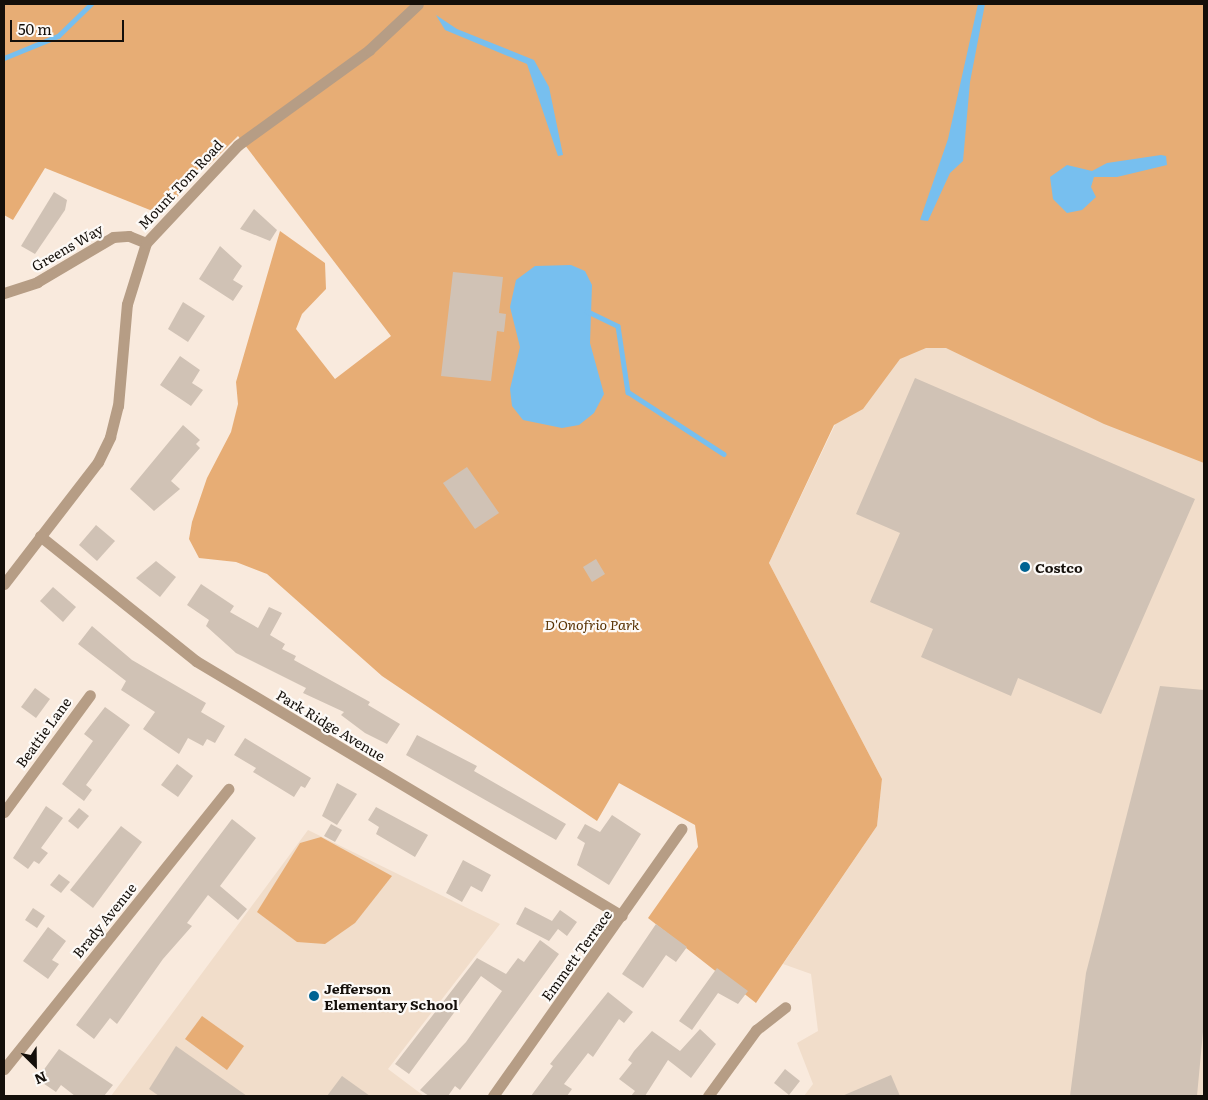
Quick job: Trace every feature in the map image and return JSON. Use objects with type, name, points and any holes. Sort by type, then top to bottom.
[{"type":"street","name":"Mount Tom Road","points":[[4,584],[98,462],[110,437],[127,304],[146,243],[238,144],[369,50],[418,4]]},
{"type":"street","name":"Greens Way","points":[[4,293],[38,282],[113,237],[129,236],[146,243]]},
{"type":"street","name":"Park Ridge Avenue","points":[[40,536],[196,661],[622,916]]},
{"type":"street","name":"Beattie Lane","points":[[4,812],[90,694]]},
{"type":"street","name":"Brady Avenue","points":[[4,1069],[228,789]]},
{"type":"street","name":"Emmett Terrace","points":[[493,1096],[622,916],[681,829]]},
{"type":"street","points":[[708,1096],[756,1030],[785,1007]]},
{"type":"shaded area","points":[[914,334],[1204,445],[1204,1096],[804,1096],[813,1084],[797,1043],[818,1031],[811,974],[783,964],[877,826],[882,779],[769,563],[876,339]]},
{"type":"shaded area","name":"Jefferson Elementary School","points":[[308,830],[500,924],[388,1069],[424,1096],[111,1096]]},
{"type":"green space","name":"D'Onofrio Park","points":[[4,4],[1204,4],[1204,463],[1104,424],[946,348],[926,348],[900,359],[863,409],[834,425],[769,563],[882,779],[877,826],[756,1003],[648,918],[698,847],[695,825],[619,783],[597,821],[382,676],[267,574],[236,562],[199,558],[189,539],[192,522],[207,478],[231,432],[238,404],[236,382],[280,231],[325,263],[326,289],[302,314],[296,329],[335,379],[391,336],[238,136],[160,214],[45,168],[13,220],[4,215]]},
{"type":"green space","points":[[321,837],[392,876],[355,923],[325,944],[297,942],[257,912],[300,843]]},
{"type":"green space","points":[[202,1016],[244,1046],[227,1070],[185,1039]]},
{"type":"water","points":[[978,4],[985,4],[970,82],[963,161],[950,173],[928,221],[920,220],[948,139]]},
{"type":"water","points":[[436,15],[457,29],[534,60],[549,87],[563,155],[558,156],[527,64],[445,30]]},
{"type":"water","points":[[1161,155],[1166,156],[1167,165],[1117,177],[1094,177],[1091,187],[1096,197],[1082,210],[1067,213],[1053,199],[1050,177],[1067,165],[1092,171],[1107,163]]},
{"type":"water","points":[[571,265],[585,271],[592,285],[590,343],[604,394],[594,413],[579,425],[562,428],[523,420],[512,406],[510,389],[520,347],[510,307],[516,280],[535,266]]},
{"type":"building","points":[[54,192],[67,200],[65,210],[35,254],[21,246]]},
{"type":"building","points":[[254,209],[277,230],[270,241],[240,229]]},
{"type":"building","points":[[220,246],[242,266],[233,280],[243,286],[233,301],[199,279]]},
{"type":"building","points":[[453,272],[503,277],[499,313],[506,314],[504,332],[497,331],[491,381],[441,376]]},
{"type":"building","points":[[183,302],[205,316],[188,342],[168,329]]},
{"type":"building","points":[[180,356],[200,370],[192,383],[203,390],[191,406],[160,385]]},
{"type":"building","name":"Costco","points":[[915,378],[1195,499],[1101,714],[1018,678],[1011,696],[921,657],[933,629],[870,602],[900,533],[856,514]]},
{"type":"building","points":[[183,425],[200,440],[196,444],[200,448],[171,481],[180,489],[154,511],[130,489]]},
{"type":"building","points":[[467,467],[499,513],[475,529],[443,483]]},
{"type":"building","points":[[96,525],[115,541],[97,561],[79,545]]},
{"type":"building","points":[[596,559],[605,574],[592,582],[583,567]]},
{"type":"building","points":[[156,561],[176,577],[160,597],[136,578]]},
{"type":"building","points":[[201,584],[234,606],[230,612],[258,628],[269,607],[282,613],[270,635],[285,644],[282,649],[296,656],[294,660],[370,702],[368,705],[400,724],[387,744],[365,733],[341,715],[344,712],[303,693],[306,688],[236,653],[206,626],[209,620],[187,605]]},
{"type":"building","points":[[53,587],[76,607],[63,622],[40,601]]},
{"type":"building","points":[[92,626],[132,660],[206,703],[201,712],[225,726],[215,743],[207,739],[203,746],[188,738],[179,754],[143,729],[155,712],[121,690],[126,681],[78,644]]},
{"type":"building","points":[[1160,686],[1204,690],[1204,1021],[1197,1096],[1070,1096],[1086,973]]},
{"type":"building","points":[[35,688],[50,699],[36,718],[21,707]]},
{"type":"building","points":[[105,707],[130,725],[86,785],[92,790],[84,801],[62,784],[93,741],[84,734]]},
{"type":"building","points":[[417,735],[477,766],[474,771],[566,824],[556,840],[406,755]]},
{"type":"building","points":[[245,738],[311,778],[305,788],[301,786],[294,797],[253,772],[256,768],[234,755]]},
{"type":"building","points":[[177,764],[193,776],[178,797],[161,785]]},
{"type":"building","points":[[337,783],[357,794],[337,825],[322,816]]},
{"type":"building","points":[[46,806],[63,818],[41,848],[48,853],[39,864],[34,861],[28,869],[13,858]]},
{"type":"building","points":[[376,807],[428,835],[415,857],[376,834],[379,827],[368,820]]},
{"type":"building","points":[[79,808],[89,816],[78,829],[68,821]]},
{"type":"building","points":[[612,815],[641,834],[609,885],[577,865],[585,843],[577,838],[585,824],[600,832]]},
{"type":"building","points":[[232,819],[256,838],[220,886],[247,909],[238,920],[208,895],[187,923],[192,926],[163,959],[117,1024],[110,1018],[94,1039],[76,1025]]},
{"type":"building","points":[[331,824],[342,830],[335,842],[324,836]]},
{"type":"building","points":[[121,826],[142,842],[93,908],[70,890]]},
{"type":"building","points":[[463,860],[491,875],[482,892],[471,886],[462,902],[446,893]]},
{"type":"building","points":[[59,874],[70,882],[61,893],[50,885]]},
{"type":"building","points":[[525,907],[552,921],[560,910],[577,922],[567,936],[558,929],[549,941],[516,924]]},
{"type":"building","points":[[33,908],[45,916],[37,928],[25,920]]},
{"type":"building","points":[[656,924],[687,947],[676,962],[666,955],[643,988],[622,974]]},
{"type":"building","points":[[48,927],[66,941],[52,960],[59,964],[48,979],[23,961]]},
{"type":"building","points":[[540,940],[559,954],[460,1090],[455,1086],[448,1096],[429,1096],[420,1090],[466,1042],[502,991],[481,976],[409,1074],[395,1064],[477,958],[506,974],[518,958],[524,962]]},
{"type":"building","points":[[717,968],[748,991],[738,1004],[718,993],[692,1030],[679,1021]]},
{"type":"building","points":[[608,992],[633,1012],[624,1023],[619,1019],[593,1057],[588,1053],[564,1084],[572,1089],[567,1096],[531,1096],[553,1066],[550,1064]]},
{"type":"building","points":[[700,1029],[716,1044],[691,1078],[668,1060],[645,1096],[631,1096],[635,1091],[619,1079],[632,1063],[628,1060],[634,1051],[652,1031],[680,1051]]},
{"type":"building","points":[[176,1046],[247,1096],[159,1096],[149,1089]]},
{"type":"building","points":[[59,1049],[113,1085],[104,1096],[75,1096],[61,1085],[56,1092],[37,1079]]},
{"type":"building","points":[[785,1069],[800,1081],[789,1095],[774,1083]]},
{"type":"building","points":[[891,1075],[900,1096],[842,1096]]},
{"type":"building","points":[[342,1076],[370,1096],[327,1096]]},
{"type":"waterway","points":[[4,58],[58,36],[91,4]]},
{"type":"waterway","points":[[587,311],[618,326],[628,392],[724,454]]},
{"type":"place","name":"Costco","points":[[1025,567]]},
{"type":"place","name":"Jefferson Elementary School","points":[[314,996]]}]
